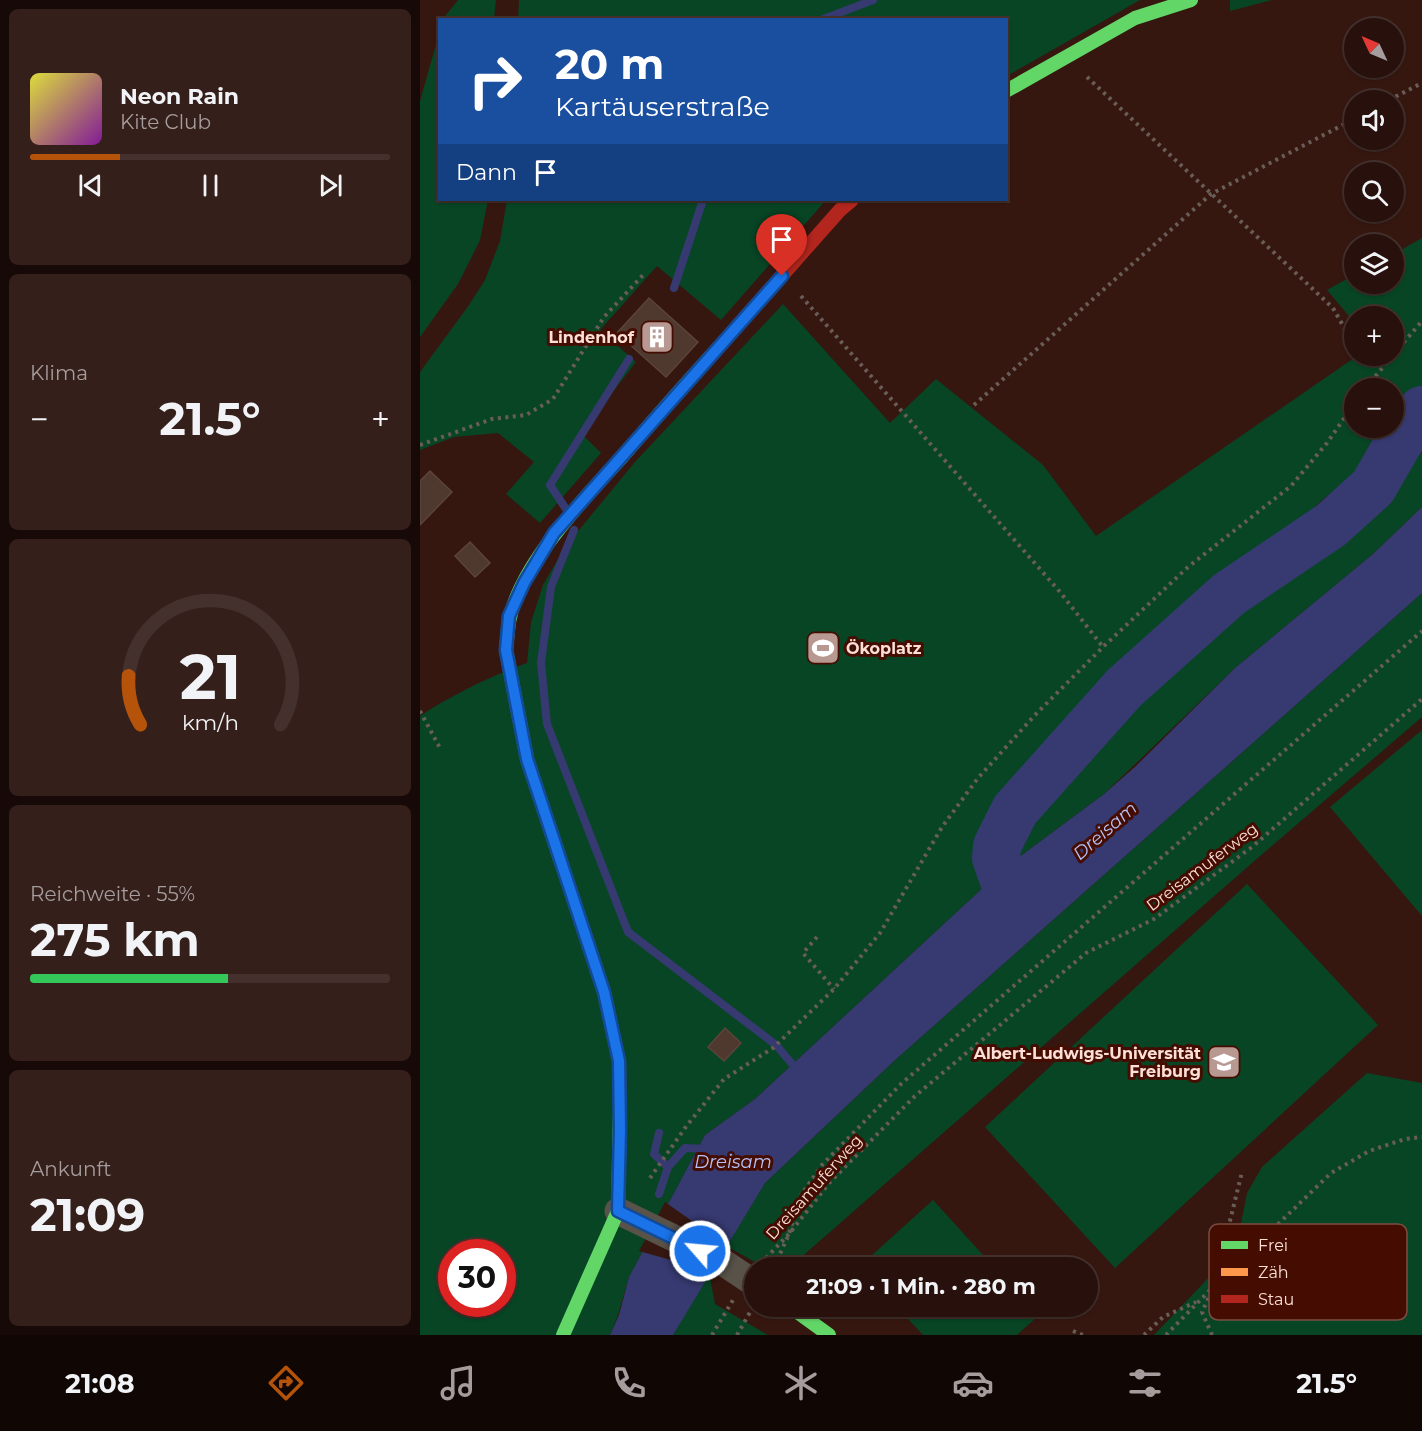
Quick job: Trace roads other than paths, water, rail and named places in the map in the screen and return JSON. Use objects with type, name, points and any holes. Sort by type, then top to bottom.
[{"type":"street","points":[[1008,91],[1135,18],[1191,0]]},
{"type":"street","points":[[563,1335],[628,1215],[620,1130],[619,1061],[604,992],[527,759],[506,650],[509,616],[524,583],[554,533],[840,210],[851,201]]},
{"type":"street","points":[[628,1215],[721,1261],[744,1270]]},
{"type":"street","points":[[804,1317],[829,1335]]},
{"type":"water","name":"Dreisam","points":[[1422,507],[1422,593],[894,1061],[765,1183],[673,1335],[610,1335],[619,1315],[629,1277],[705,1135],[755,1099],[987,884],[1104,794],[1136,766],[1235,668],[1373,554]]},
{"type":"waterway","points":[[826,18],[873,0]]},
{"type":"waterway","points":[[674,288],[703,201]]},
{"type":"waterway","points":[[566,509],[550,485],[629,359]]},
{"type":"waterway","points":[[1014,909],[996,858],[997,846],[1015,810],[1124,688],[1229,594],[1331,525],[1373,487],[1399,442],[1422,410]]},
{"type":"waterway","points":[[574,530],[551,587],[541,663],[547,724],[628,932],[776,1045],[799,1072]]},
{"type":"waterway","points":[[659,1133],[654,1154],[668,1167]]},
{"type":"waterway","points":[[659,1194],[668,1167],[685,1148],[707,1149]]},
{"type":"place","name":"Lindenhof","points":[[657,337]]},
{"type":"place","name":"Ökoplatz","points":[[823,648]]},
{"type":"place","name":"Albert-Ludwigs-Universität Freiburg","points":[[1224,1062]]}]
